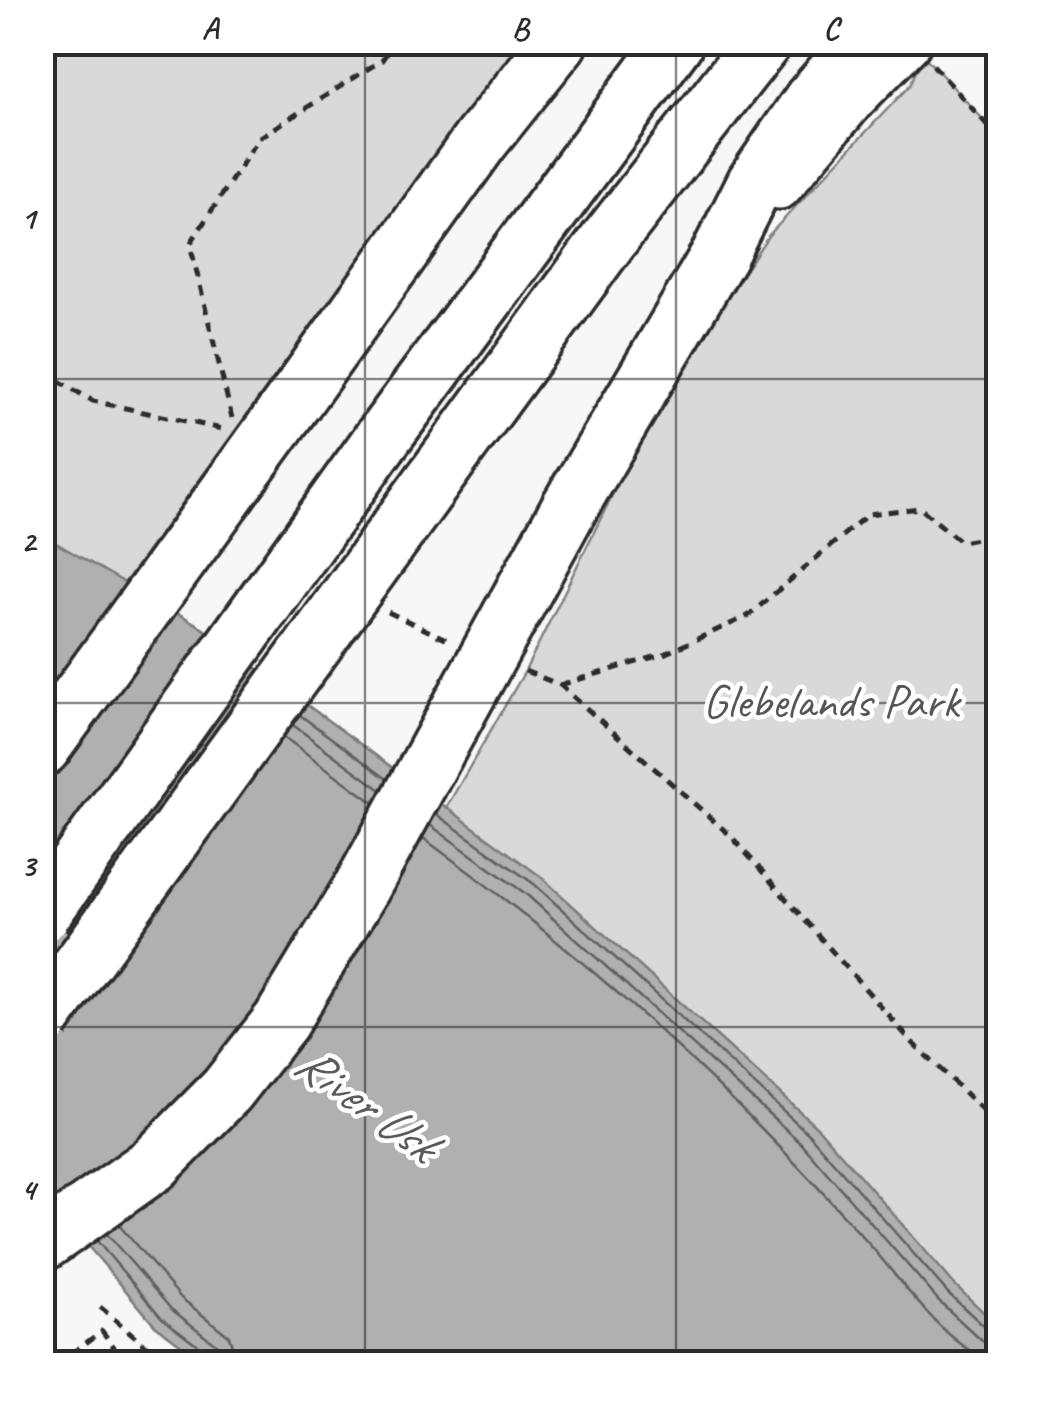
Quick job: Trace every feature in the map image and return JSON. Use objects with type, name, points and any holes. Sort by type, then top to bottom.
[{"type":"highway","points":[[42,748],[480,140],[558,42]]},
{"type":"highway","points":[[42,914],[381,440],[675,42]]},
{"type":"highway","points":[[42,1019],[610,238],[764,42]]},
{"type":"highway","points":[[42,1243],[154,1164],[227,1090],[280,1021],[362,888],[569,508],[719,256],[755,183],[812,100],[862,42]]},
{"type":"main road","points":[[719,256],[852,98],[916,49]]},
{"type":"path","points":[[42,370],[94,401],[235,432],[190,244],[259,138],[382,60],[394,42]]},
{"type":"path","points":[[916,49],[998,133]]},
{"type":"path","points":[[560,685],[664,654],[748,616],[868,514],[920,508],[961,542],[998,534]]},
{"type":"path","points":[[380,607],[410,625],[459,645]]},
{"type":"path","points":[[508,664],[560,685],[731,836],[911,1041],[998,1124]]},
{"type":"path","points":[[100,1307],[168,1364]]},
{"type":"path","points":[[57,1364],[102,1331],[127,1364]]},
{"type":"path","points":[[150,1364],[170,1349]]},
{"type":"green space","name":"Glebelands Park","points":[[42,43],[518,43],[125,582],[198,625],[446,808],[525,671],[662,395],[768,236],[910,85],[923,55],[998,131],[998,1363],[43,701]]},
{"type":"water","name":"River Usk","points":[[42,535],[198,625],[540,876],[818,1128],[955,1285],[998,1326],[998,1363],[206,1364],[155,1325],[43,1193]]}]
